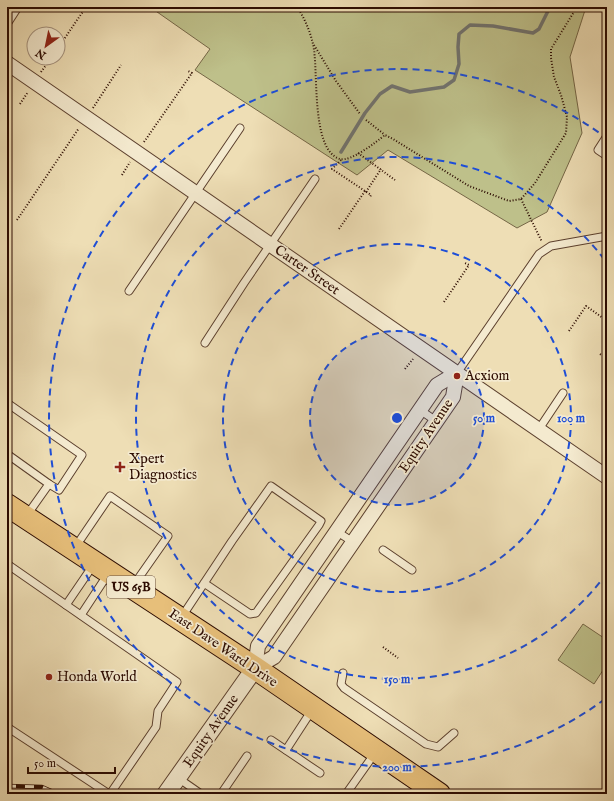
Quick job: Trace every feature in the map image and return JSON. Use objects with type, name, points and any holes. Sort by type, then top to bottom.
[{"type":"main road","name":"East Dave Ward Drive","points":[[7,505],[255,668],[439,794]]},
{"type":"street","name":"Carter Street","points":[[7,63],[607,477]]},
{"type":"street","name":"Equity Avenue","points":[[255,668],[258,646],[336,531],[437,385],[458,373]]},
{"type":"street","name":"Equity Avenue","points":[[166,794],[255,668],[274,656],[453,397],[458,373]]},
{"type":"lane","points":[[7,24],[18,7]]},
{"type":"lane","points":[[129,291],[240,128]]},
{"type":"lane","points":[[607,136],[598,150],[607,156]]},
{"type":"lane","points":[[205,343],[315,179]]},
{"type":"lane","points":[[458,373],[539,254],[551,246],[607,236]]},
{"type":"lane","points":[[539,429],[563,394]]},
{"type":"lane","points":[[7,403],[82,454],[59,490],[7,454]]},
{"type":"lane","points":[[420,410],[436,421]]},
{"type":"lane","points":[[26,517],[49,484]]},
{"type":"lane","points":[[180,619],[204,583],[232,541],[271,486],[321,521],[256,613],[250,614],[204,583]]},
{"type":"lane","points":[[74,549],[110,496],[168,536],[132,588]]},
{"type":"lane","points":[[336,531],[353,542]]},
{"type":"lane","points":[[383,550],[412,570]]},
{"type":"lane","points":[[7,564],[177,682],[158,711],[156,727],[110,794],[7,727]]},
{"type":"lane","points":[[66,605],[102,568]]},
{"type":"lane","points":[[81,615],[102,568]]},
{"type":"lane","points":[[342,674],[341,684],[344,688],[426,744],[438,747],[454,733]]},
{"type":"lane","points":[[286,750],[314,709]]},
{"type":"lane","points":[[272,740],[320,773]]},
{"type":"lane","points":[[346,794],[376,751]]},
{"type":"lane","points":[[221,794],[247,756]]},
{"type":"lane","points":[[178,778],[201,794]]},
{"type":"path","points":[[66,36],[86,7]]},
{"type":"path","points":[[297,7],[302,14],[313,44],[336,81],[360,114]]},
{"type":"path","points":[[366,120],[385,135],[470,186],[509,201],[521,199],[535,183],[566,133],[567,117],[554,77],[551,50],[577,7]]},
{"type":"path","points":[[313,44],[318,121],[325,143],[331,154],[341,160]]},
{"type":"path","points":[[17,220],[121,65]]},
{"type":"path","points":[[166,111],[192,73],[188,72]]},
{"type":"path","points":[[370,197],[371,195],[332,169],[341,160],[350,158],[385,135]]},
{"type":"path","points":[[358,153],[395,180]]},
{"type":"path","points":[[339,229],[381,169]]},
{"type":"path","points":[[521,199],[542,243]]},
{"type":"path","points":[[444,302],[470,265],[465,263]]},
{"type":"path","points":[[569,331],[586,306],[604,318],[607,313]]},
{"type":"path","points":[[600,354],[606,358],[605,360]]},
{"type":"path","points":[[383,647],[398,658]]},
{"type":"green space","points":[[150,7],[586,7],[570,57],[582,133],[547,212],[517,228],[388,150],[357,175],[195,70],[210,49]]},
{"type":"green space","points":[[583,624],[607,640],[607,664],[594,684],[558,660]]},
{"type":"waterway","points":[[341,152],[365,113],[380,94],[392,86],[410,92],[444,87],[454,80],[459,64],[459,34],[470,25],[493,26],[533,33],[539,29],[550,7]]},
{"type":"railway","points":[[7,786],[42,787],[58,794]]},
{"type":"place","name":"Acxiom","points":[[457,376]]},
{"type":"place","name":"Xpert Diagnostics","points":[[120,467]]},
{"type":"place","name":"Honda World","points":[[49,677]]}]
